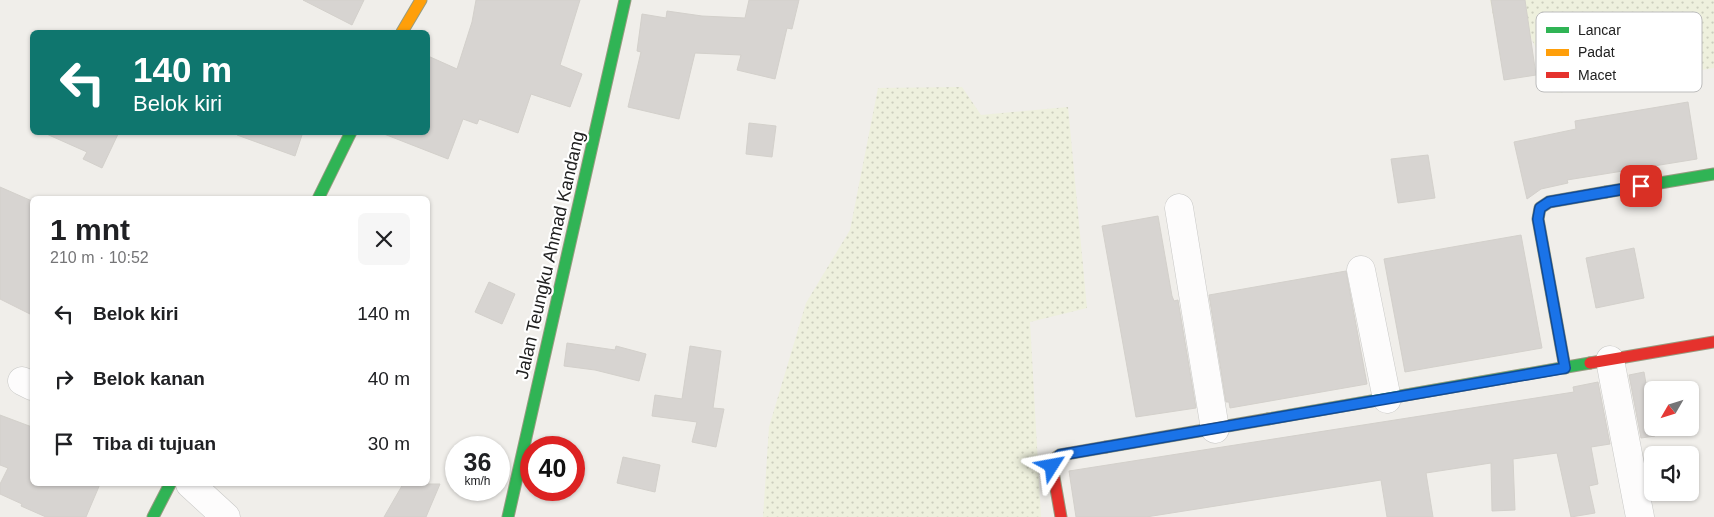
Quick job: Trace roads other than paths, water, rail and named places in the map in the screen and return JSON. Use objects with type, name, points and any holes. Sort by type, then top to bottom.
[{"type":"main road","points":[[403,30],[421,0]]},
{"type":"main road","name":"Jalan Teungku Ahmad Kandang","points":[[508,517],[625,0]]},
{"type":"main road","points":[[319,196],[350,135]]},
{"type":"main road","points":[[1565,368],[1538,219],[1540,208],[1549,202],[1714,174]]},
{"type":"main road","points":[[1062,517],[1052,466],[1054,460],[1060,455],[1714,342]]},
{"type":"main road","points":[[153,517],[169,486]]},
{"type":"street","points":[[1179,208],[1215,429]]},
{"type":"street","points":[[1361,270],[1387,399]]},
{"type":"street","points":[[1610,360],[1640,517]]},
{"type":"street","points":[[192,486],[226,517]]}]
